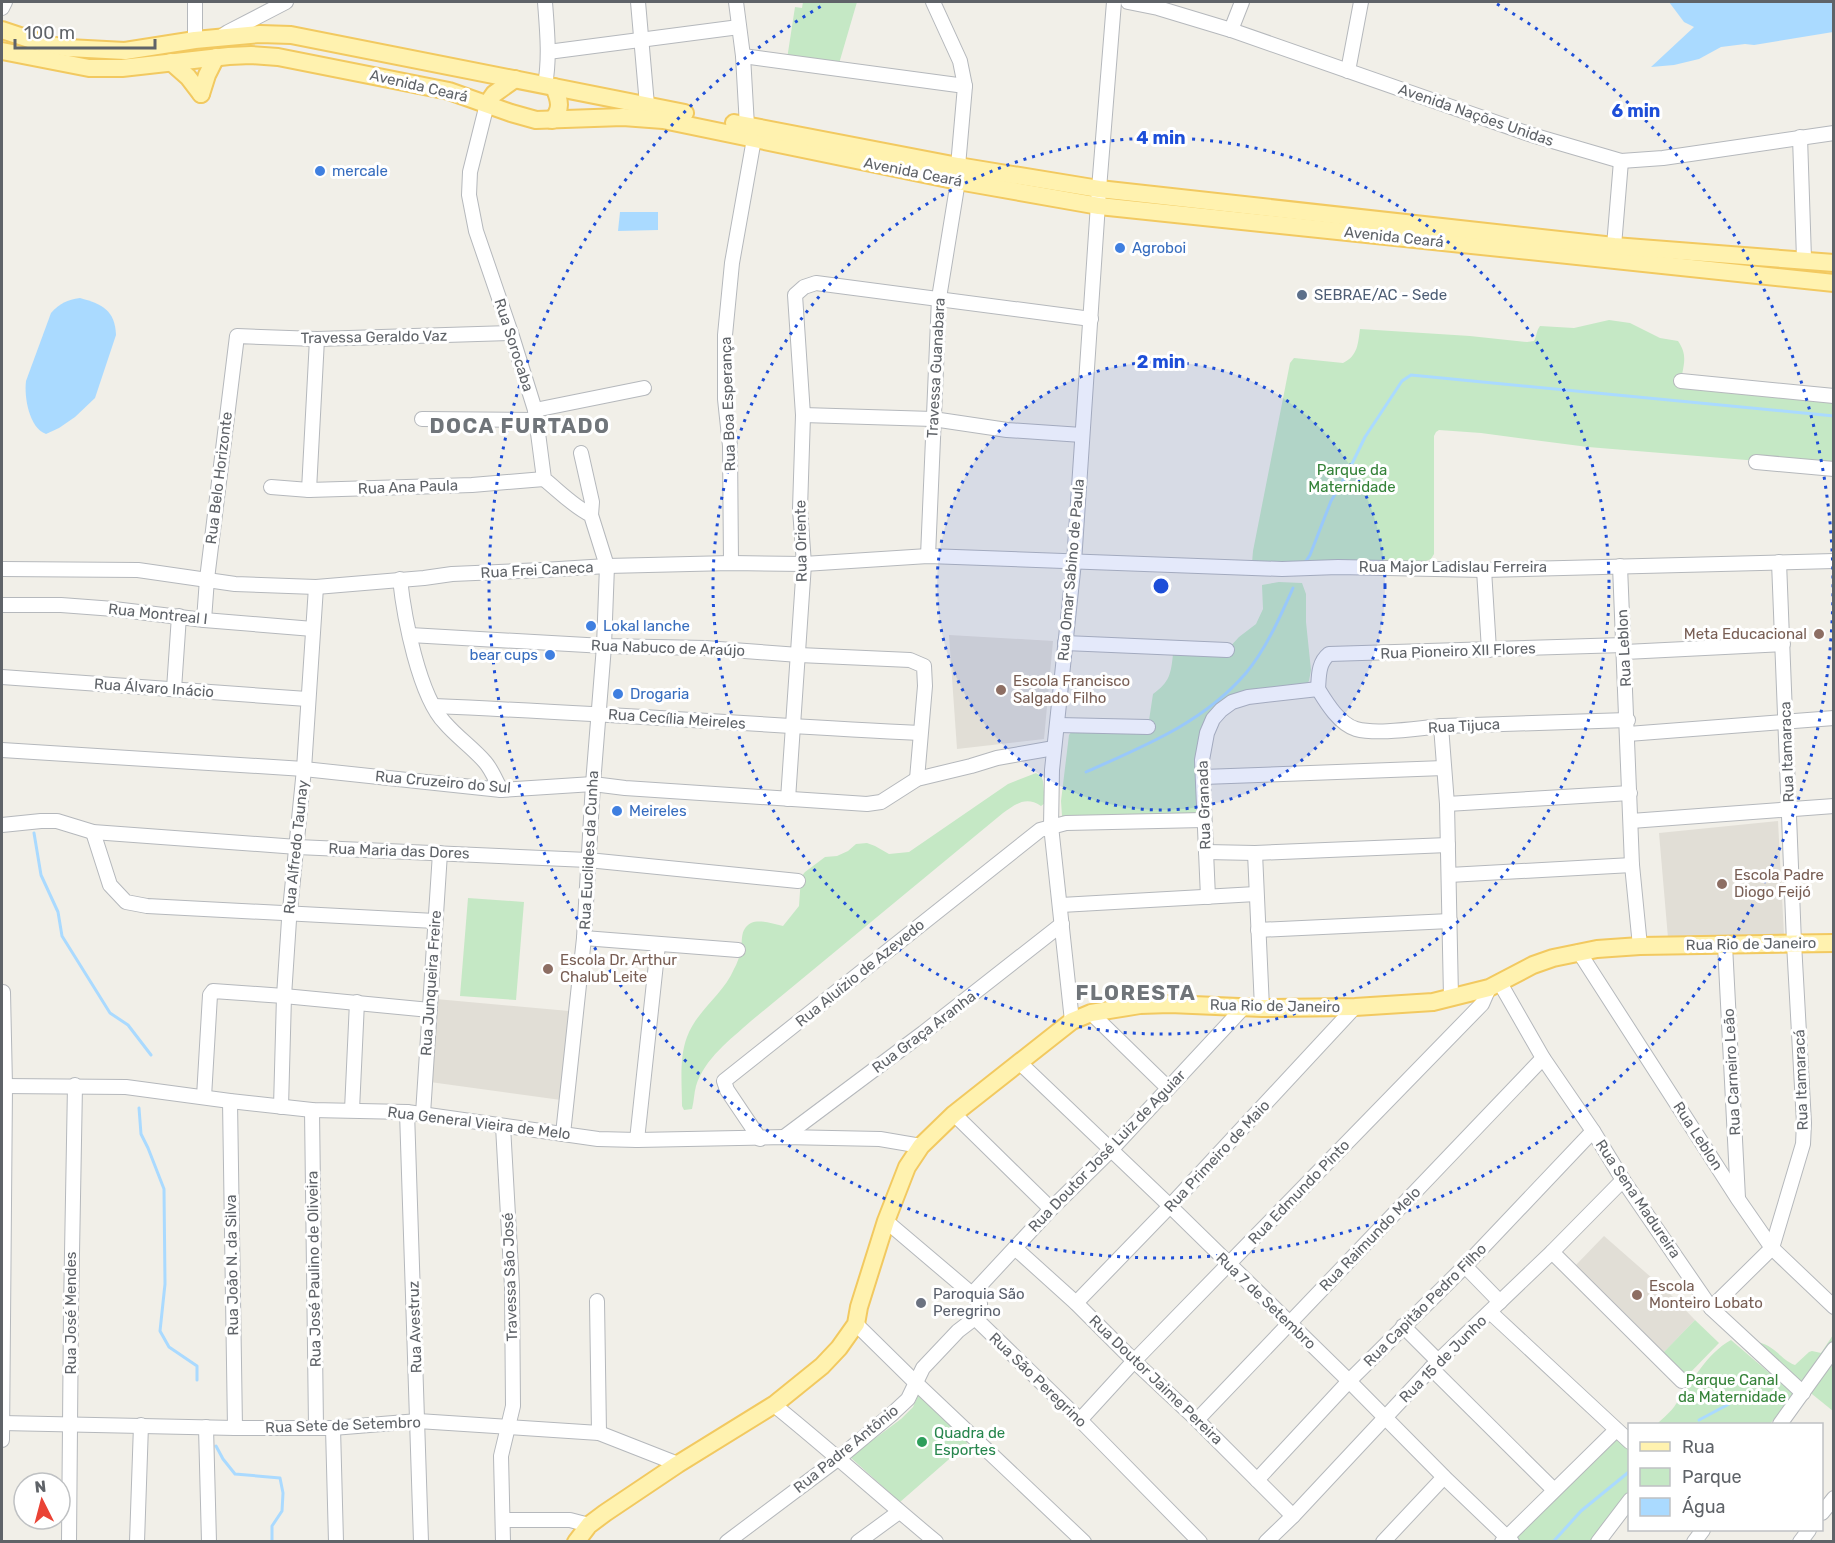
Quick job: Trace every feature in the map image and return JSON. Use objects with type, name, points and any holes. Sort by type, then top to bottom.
[{"type":"main road","name":"Avenida Ceará","points":[[2,30],[44,44],[88,50],[125,51],[195,40],[260,34],[291,35],[647,105],[751,133]]},
{"type":"main road","points":[[198,59],[204,48],[219,38]]},
{"type":"main road","name":"Avenida Ceará","points":[[2,51],[88,68],[122,68],[216,57],[251,55],[278,57],[449,91],[536,120],[623,117],[663,120],[751,133],[958,174],[1099,197],[1833,283]]},
{"type":"main road","points":[[171,62],[188,77],[201,94],[216,57]]},
{"type":"main road","points":[[487,104],[494,94],[515,79]]},
{"type":"main road","points":[[549,86],[559,98],[560,108],[552,120]]},
{"type":"main road","name":"Avenida Ceará","points":[[1099,197],[1614,246],[1833,262]]},
{"type":"main road","points":[[1755,275],[1764,264],[1782,259]]},
{"type":"main road","points":[[1816,281],[1833,278]]},
{"type":"main road","name":"Rua Rio de Janeiro","points":[[576,1542],[589,1526],[678,1464],[775,1404],[822,1366],[839,1348],[856,1324],[859,1307],[886,1221],[907,1167],[921,1146],[954,1114],[1072,1022],[1091,1013],[1140,1005],[1180,1004],[1262,1008],[1408,1005],[1451,997],[1494,985],[1533,965],[1564,955],[1597,949],[1833,942]]},
{"type":"street","points":[[2,8],[5,2]]},
{"type":"street","points":[[195,2],[195,40]]},
{"type":"street","points":[[545,2],[549,86]]},
{"type":"street","points":[[638,2],[647,105]]},
{"type":"street","name":"Rua Boa Esperança","points":[[731,563],[730,446],[725,399],[725,335],[732,263],[751,133],[736,2]]},
{"type":"street","name":"Travessa Guanabara","points":[[928,556],[939,298],[958,174],[965,86],[960,61],[933,2]]},
{"type":"street","name":"Rua Omar Sabino de Paula","points":[[1072,1022],[1051,826],[1054,748],[1074,562],[1114,2]]},
{"type":"street","name":"Avenida Nações Unidas","points":[[1128,2],[1158,8],[1231,30],[1532,135],[1621,161],[1663,158],[1833,133]]},
{"type":"street","points":[[1231,30],[1242,2]]},
{"type":"street","points":[[1347,71],[1361,2]]},
{"type":"street","points":[[219,38],[280,3]]},
{"type":"street","points":[[548,52],[739,27]]},
{"type":"street","points":[[742,56],[965,86]]},
{"type":"street","name":"Rua Sorocaba","points":[[487,104],[470,172],[469,195],[476,231],[511,333],[535,415],[544,479]]},
{"type":"street","points":[[1800,138],[1804,259]]},
{"type":"street","points":[[1614,246],[1621,161]]},
{"type":"street","name":"Rua Oriente","points":[[788,799],[804,564],[800,509],[802,415],[795,295],[804,287],[816,283],[939,298]]},
{"type":"street","points":[[939,298],[1091,319]]},
{"type":"street","name":"Travessa Geraldo Vaz","points":[[237,336],[317,339],[511,333]]},
{"type":"street","name":"Rua Belo Horizonte","points":[[204,620],[237,336]]},
{"type":"street","points":[[309,490],[317,339]]},
{"type":"street","points":[[1681,381],[1833,396]]},
{"type":"street","points":[[422,419],[535,415],[644,388]]},
{"type":"street","points":[[802,415],[933,419],[1007,430],[1082,435]]},
{"type":"street","points":[[581,453],[592,502],[591,515],[607,566]]},
{"type":"street","points":[[1756,462],[1833,469]]},
{"type":"street","points":[[544,479],[576,507],[591,515]]},
{"type":"street","name":"Rua Ana Paula","points":[[271,487],[309,490],[472,485],[544,479]]},
{"type":"street","name":"Rua Frei Caneca","points":[[2,569],[138,570],[260,585],[316,587],[452,574],[607,566],[804,564],[928,556],[1074,562]]},
{"type":"street","name":"Rua Major Ladislau Ferreira","points":[[1074,562],[1282,569],[1338,567],[1484,570],[1833,561]]},
{"type":"street","name":"Rua Itamaraca","points":[[1779,562],[1794,943]]},
{"type":"street","name":"Rua Euclides da Cunha","points":[[563,1134],[584,938],[604,646],[607,566]]},
{"type":"street","name":"Rua Leblon","points":[[1620,566],[1628,720],[1632,865],[1640,946]]},
{"type":"street","points":[[1484,570],[1488,650]]},
{"type":"street","points":[[400,579],[403,606],[420,673],[434,706],[444,722],[486,763],[501,790]]},
{"type":"street","name":"Rua Alfredo Taunay","points":[[281,1107],[284,996],[304,769],[316,587]]},
{"type":"street","name":"Rua Montreal I","points":[[2,605],[82,607],[314,629]]},
{"type":"street","points":[[174,689],[179,616]]},
{"type":"street","name":"Rua Nabuco de Araújo","points":[[410,635],[910,660],[924,666],[925,686],[920,733]]},
{"type":"street","points":[[1065,643],[1227,650]]},
{"type":"street","name":"Rua Pioneiro XII Flores","points":[[1318,689],[1320,667],[1323,659],[1329,654],[1783,644]]},
{"type":"street","name":"Rua Álvaro Inácio","points":[[2,677],[307,699]]},
{"type":"street","name":"Rua Tijuca","points":[[1318,689],[1333,710],[1353,728],[1369,731],[1441,726],[1628,720]]},
{"type":"street","name":"Rua Granada","points":[[1208,897],[1203,748],[1213,719],[1232,702],[1248,697],[1318,689]]},
{"type":"street","name":"Rua Cecília Meireles","points":[[434,706],[598,713],[920,733]]},
{"type":"street","points":[[1628,734],[1833,718]]},
{"type":"street","points":[[1058,725],[1148,727]]},
{"type":"street","points":[[1441,726],[1447,804],[1451,997]]},
{"type":"street","points":[[917,779],[920,733]]},
{"type":"street","name":"Rua Cruzeiro do Sul","points":[[2,750],[304,769],[501,790],[593,784],[867,804],[881,802],[917,779],[997,758],[1054,748]]},
{"type":"street","points":[[1203,777],[1444,768]]},
{"type":"street","points":[[1447,804],[1630,793]]},
{"type":"street","points":[[1630,821],[1833,806]]},
{"type":"street","points":[[1051,826],[1066,823],[1204,820]]},
{"type":"street","name":"Rua Maria das Dores","points":[[2,825],[57,821],[93,832],[297,847],[588,860],[798,881]]},
{"type":"street","name":"Rua Aluízio de Azevedo","points":[[760,1139],[724,1082],[1040,830],[1051,826]]},
{"type":"street","points":[[93,832],[110,885],[126,902],[147,906],[435,921]]},
{"type":"street","points":[[1206,852],[1255,853],[1448,845]]},
{"type":"street","name":"Rua Junqueira Freire","points":[[423,1114],[440,853]]},
{"type":"street","points":[[1255,853],[1262,1008]]},
{"type":"street","points":[[1449,875],[1632,865]]},
{"type":"street","points":[[1061,905],[1256,894]]},
{"type":"street","points":[[1258,930],[1450,921]]},
{"type":"street","name":"Rua Graça Aranha","points":[[784,1137],[923,1033],[1062,924]]},
{"type":"street","points":[[584,938],[738,950]]},
{"type":"street","name":"Rua Itamaracá","points":[[1772,1248],[1803,1144],[1804,1123],[1794,943]]},
{"type":"street","points":[[637,1140],[658,945]]},
{"type":"street","name":"Rua Carneiro Leão","points":[[1725,945],[1738,1198]]},
{"type":"street","name":"Rua Leblon","points":[[1579,952],[1772,1248],[1833,1307]]},
{"type":"street","name":"Rua Sena Madureira","points":[[1494,985],[1711,1308],[1803,1393]]},
{"type":"street","name":"Rua Edmundo Pinto","points":[[1080,1420],[1134,1361],[1482,1004],[1494,985]]},
{"type":"street","points":[[204,1097],[210,995],[213,991],[430,1010]]},
{"type":"street","points":[[2,1440],[3,992]]},
{"type":"street","points":[[352,1110],[357,1002]]},
{"type":"street","name":"Rua Primeiro de Maio","points":[[1076,1303],[1170,1206],[1355,1007]]},
{"type":"street","name":"Rua Doutor José Luiz de Aguiar","points":[[972,1294],[1051,1209],[1111,1150],[1243,1008]]},
{"type":"street","points":[[1091,1013],[1168,1088]]},
{"type":"street","name":"Rua Raimundo Melo","points":[[1197,1420],[1544,1058]]},
{"type":"street","name":"Rua 7 de Setembro","points":[[1018,1062],[1170,1206],[1507,1540]]},
{"type":"street","name":"Rua General Vieira de Melo","points":[[3,1086],[75,1085],[126,1088],[312,1110],[407,1112],[597,1138],[637,1140],[784,1137],[879,1139],[921,1146]]},
{"type":"street","name":"Rua José Mendes","points":[[69,1542],[75,1085]]},
{"type":"street","name":"Rua João N. da Silva","points":[[230,1101],[235,1428]]},
{"type":"street","name":"Rua José Paulino de Oliveira","points":[[312,1110],[316,1427]]},
{"type":"street","name":"Rua Avestruz","points":[[407,1112],[421,1542]]},
{"type":"street","points":[[954,1114],[1051,1209]]},
{"type":"street","name":"Travessa São José","points":[[503,1126],[512,1287],[513,1406],[501,1456],[503,1542]]},
{"type":"street","name":"Rua Capitão Pedro Filho","points":[[1257,1480],[1349,1381],[1465,1266],[1593,1131]]},
{"type":"street","name":"Rua 15 de Junho","points":[[1266,1542],[1435,1364],[1623,1180]]},
{"type":"street","points":[[886,1221],[972,1294],[980,1304],[975,1318]]},
{"type":"street","name":"Rua Doutor Jaime Pereira","points":[[1015,1248],[1076,1303],[1293,1516]]},
{"type":"street","points":[[1711,1308],[1772,1248]]},
{"type":"street","points":[[1552,1252],[1682,1381]]},
{"type":"street","points":[[1465,1266],[1495,1307],[1628,1441]]},
{"type":"street","points":[[597,1301],[599,1433]]},
{"type":"street","name":"Rua Padre Antônio","points":[[727,1542],[839,1458],[893,1413],[908,1399],[923,1368],[958,1331],[975,1318]]},
{"type":"street","name":"Rua São Peregrino","points":[[975,1318],[1200,1542]]},
{"type":"street","points":[[856,1324],[916,1384],[1084,1542]]},
{"type":"street","points":[[1403,1326],[1435,1364],[1554,1490]]},
{"type":"street","points":[[1781,1423],[1833,1349]]},
{"type":"street","points":[[775,1404],[936,1542]]},
{"type":"street","name":"Rua Sete de Setembro","points":[[2,1423],[333,1428],[418,1421],[599,1433],[678,1464]]},
{"type":"street","points":[[137,1542],[141,1425]]},
{"type":"street","points":[[206,1427],[209,1542]]},
{"type":"street","points":[[333,1428],[336,1542]]},
{"type":"street","points":[[1507,1540],[1554,1490],[1616,1430]]},
{"type":"street","points":[[1383,1542],[1444,1477]]},
{"type":"street","points":[[1826,1515],[1833,1498]]},
{"type":"street","points":[[1598,1542],[1628,1501]]},
{"type":"street","points":[[858,1542],[899,1512]]},
{"type":"street","points":[[503,1521],[570,1520],[589,1526]]},
{"type":"shaded area","name":"Escola Francisco Salgado Filho","points":[[949,635],[1053,641],[1044,739],[957,749]]},
{"type":"shaded area","name":"Escola Padre Diogo Feijó","points":[[1778,821],[1784,935],[1668,938],[1659,833]]},
{"type":"shaded area","points":[[436,999],[569,1011],[561,1100],[430,1082]]},
{"type":"shaded area","name":"Escola Monteiro Lobato","points":[[1604,1236],[1669,1293],[1695,1320],[1661,1355],[1575,1266]]},
{"type":"green space","points":[[803,2],[857,2],[838,67],[787,59],[795,7],[802,8]]},
{"type":"green space","name":"Parque da Maternidade","points":[[1609,320],[1630,323],[1660,338],[1678,341],[1684,353],[1681,387],[1833,403],[1833,467],[1588,447],[1439,430],[1434,436],[1434,554],[1431,559],[1323,564],[1252,563],[1290,363],[1294,358],[1343,363],[1354,353],[1360,329],[1527,342],[1534,341],[1540,326],[1574,328]]},
{"type":"green space","points":[[1279,582],[1302,583],[1306,594],[1306,622],[1311,670],[1309,681],[1304,687],[1260,695],[1213,717],[1198,819],[1062,816],[1061,801],[1069,735],[1072,731],[1148,727],[1153,694],[1169,677],[1173,654],[1218,657],[1256,624],[1263,609],[1262,585]]},
{"type":"green space","points":[[1036,773],[1043,781],[1045,803],[1041,806],[1026,801],[1021,802],[1003,813],[751,1021],[705,1067],[696,1086],[692,1109],[684,1110],[682,1071],[684,1045],[691,1027],[723,987],[736,965],[741,952],[743,932],[747,926],[751,923],[767,922],[783,926],[799,906],[801,877],[825,857],[837,856],[856,844],[867,843],[889,854],[909,852],[1008,784]]},
{"type":"green space","points":[[468,898],[524,902],[516,1000],[460,996]]},
{"type":"green space","points":[[1695,1320],[1719,1343],[1685,1378],[1661,1355]]},
{"type":"green space","name":"Parque Canal da Maternidade","points":[[1833,1335],[1825,1354],[1800,1383],[1758,1342],[1770,1347],[1795,1365],[1809,1352],[1821,1353]]},
{"type":"green space","name":"Parque Canal da Maternidade","points":[[1731,1340],[1794,1394],[1771,1423],[1658,1423],[1674,1407],[1707,1361]]},
{"type":"green space","name":"Parque Canal da Maternidade","points":[[1833,1359],[1833,1411],[1807,1390]]},
{"type":"green space","points":[[920,1391],[971,1440],[900,1502],[850,1457],[901,1419],[913,1407]]},
{"type":"green space","points":[[1628,1439],[1628,1514],[1607,1541],[1508,1542],[1612,1440]]},
{"type":"water","points":[[1669,2],[1833,2],[1833,32],[1754,45],[1721,47],[1699,59],[1674,65],[1651,67],[1694,27],[1684,22]]},
{"type":"water","points":[[620,212],[658,212],[658,230],[618,231]]},
{"type":"water","points":[[80,298],[106,309],[113,320],[116,335],[95,398],[75,417],[46,434],[40,431],[32,419],[27,403],[26,381],[51,313],[64,302]]},
{"type":"waterway","points":[[1306,561],[1331,501],[1365,437],[1402,381],[1411,375],[1834,416]]},
{"type":"waterway","points":[[1086,772],[1172,732],[1229,691],[1260,654],[1293,588]]},
{"type":"waterway","points":[[34,833],[41,875],[58,912],[62,936],[110,1013],[128,1025],[151,1055]]},
{"type":"waterway","points":[[139,1108],[141,1134],[164,1189],[165,1284],[160,1331],[169,1347],[197,1366],[197,1380]]},
{"type":"waterway","points":[[1699,1420],[1729,1404]]},
{"type":"waterway","points":[[216,1446],[235,1474],[280,1478],[283,1493],[282,1511],[272,1526],[272,1542]]},
{"type":"waterway","points":[[1553,1542],[1581,1511],[1628,1473]]},
{"type":"place","name":"mercale","points":[[320,171]]},
{"type":"place","name":"Agroboi","points":[[1120,248]]},
{"type":"place","name":"SEBRAE/AC - Sede","points":[[1302,295]]},
{"type":"place","name":"Lokal lanche","points":[[591,626]]},
{"type":"place","name":"Meta Educacional","points":[[1819,634]]},
{"type":"place","name":"bear cups","points":[[550,655]]},
{"type":"place","name":"Escola Francisco Salgado Filho","points":[[1001,690]]},
{"type":"place","name":"Drogaria","points":[[618,694]]},
{"type":"place","name":"Meireles","points":[[617,811]]},
{"type":"place","name":"Escola Padre Diogo Feijó","points":[[1722,884]]},
{"type":"place","name":"Escola Dr. Arthur Chalub Leite","points":[[548,969]]},
{"type":"place","name":"Escola Monteiro Lobato","points":[[1637,1295]]},
{"type":"place","name":"Paroquia São Peregrino","points":[[921,1303]]},
{"type":"place","name":"Quadra de Esportes","points":[[922,1442]]},
{"type":"district","name":"DOCA FURTADO","points":[[520,426]]},
{"type":"district","name":"FLORESTA","points":[[1136,993]]}]
